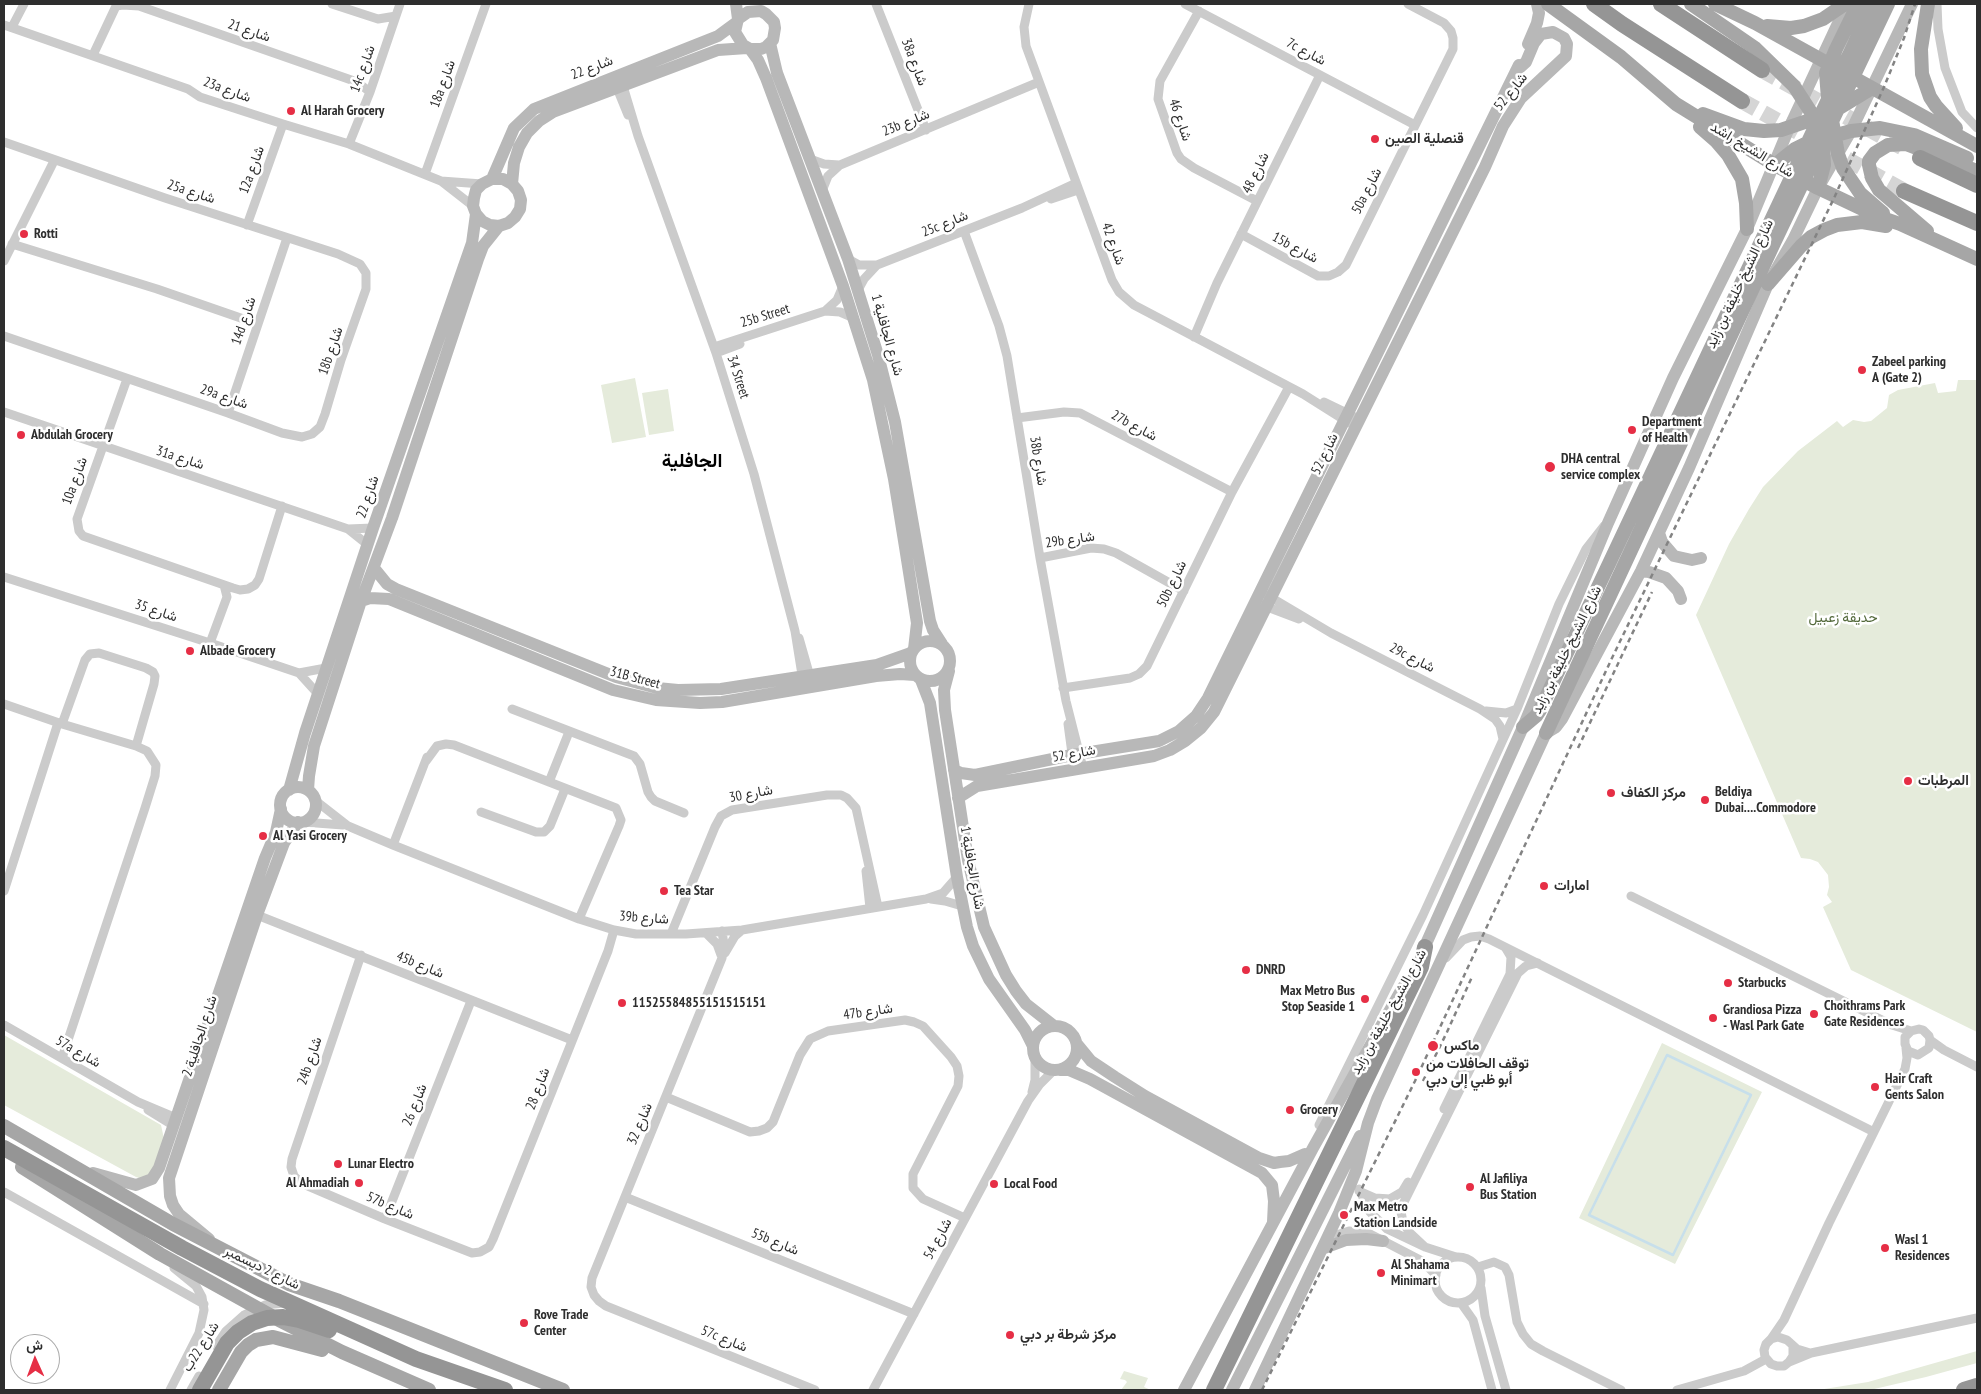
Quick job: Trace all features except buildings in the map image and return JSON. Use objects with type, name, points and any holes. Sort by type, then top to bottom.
[{"type":"highway","points":[[1594,4],[1742,101]]},
{"type":"highway","points":[[1661,4],[1762,70]]},
{"type":"highway","points":[[1920,158],[1977,185]]},
{"type":"highway","points":[[1904,191],[1977,223]]},
{"type":"highway","points":[[1214,1390],[1420,967],[1425,947]]},
{"type":"highway","points":[[4,1148],[182,1248],[292,1304],[416,1359],[504,1390]]},
{"type":"highway","points":[[200,1390],[227,1343],[238,1332],[259,1320],[283,1317],[315,1325],[347,1337],[421,1372],[474,1390]]},
{"type":"highway","points":[[1964,1390],[1977,1386]]},
{"type":"main road","name":"شارع الشيخ راشد","points":[[1548,4],[1621,57],[1676,104],[1774,165],[1886,220],[1900,224],[1977,259]]},
{"type":"main road","points":[[1691,4],[1769,60],[1794,86],[1828,137],[1838,154],[1843,168],[1860,193],[1877,209],[1900,224]]},
{"type":"main road","points":[[1715,4],[1755,23],[1975,145]]},
{"type":"main road","points":[[1755,23],[1779,28],[1804,26],[1823,19],[1846,4]]},
{"type":"main road","points":[[1818,188],[1824,165],[1831,113],[1825,62],[1858,4]]},
{"type":"main road","name":"شارع الشيخ خليفة بن زايد","points":[[1523,727],[1540,710],[1873,4]]},
{"type":"main road","name":"شارع الشيخ خليفة بن زايد","points":[[1546,733],[1888,4]]},
{"type":"main road","points":[[1928,4],[1921,49],[1921,66],[1925,86],[1943,116],[1975,145]]},
{"type":"main road","points":[[1676,104],[1744,129],[1764,131],[1789,128],[1816,120],[1872,88]]},
{"type":"main road","points":[[1676,104],[1684,114],[1716,141],[1738,171],[1742,179],[1745,195],[1746,229]]},
{"type":"main road","points":[[1774,165],[1795,149],[1828,137],[1851,131],[1880,128],[1899,130],[1927,139],[1977,164]]},
{"type":"main road","points":[[1943,244],[1879,190],[1870,174],[1869,161],[1883,147],[1899,143],[1913,146],[1977,172]]},
{"type":"main road","points":[[1768,284],[1811,237],[1837,225],[1871,222],[1919,239],[1943,244]]},
{"type":"main road","name":"شارع 2 ديسمبر","points":[[4,1126],[81,1169],[134,1202],[290,1284],[339,1301],[563,1390]]},
{"type":"main road","points":[[4,1154],[160,1254],[320,1342],[428,1390]]},
{"type":"main road","points":[[219,1390],[244,1348],[262,1338],[284,1340],[342,1358],[364,1362]]},
{"type":"main road","points":[[464,1352],[479,1347]]},
{"type":"street","points":[[8,26],[24,4]]},
{"type":"street","points":[[332,4],[378,19],[396,16]]},
{"type":"street","name":"14c شارع","points":[[349,144],[370,92],[400,4]]},
{"type":"street","name":"18a شارع","points":[[425,174],[486,4]]},
{"type":"street","points":[[736,4],[737,37],[748,49],[761,49],[770,44],[775,34],[774,22],[758,7],[748,12],[738,21]]},
{"type":"street","name":"38a شارع","points":[[876,4],[926,130]]},
{"type":"street","name":"شارع 42","points":[[1029,4],[1024,20],[1024,40],[1112,280],[1119,292],[1134,305],[1352,419]]},
{"type":"street","name":"7c شارع","points":[[1185,4],[1415,125]]},
{"type":"street","name":"50a شارع","points":[[1338,272],[1346,265],[1453,49],[1451,31],[1444,23],[1408,4]]},
{"type":"street","name":"شارع 52","points":[[954,770],[975,775],[1076,755],[1159,742],[1179,731],[1196,716],[1263,599],[1352,419],[1516,71],[1537,23],[1539,13],[1537,4]]},
{"type":"street","points":[[1523,727],[1608,523],[1673,378],[1746,229],[1802,99],[1825,62],[1846,4]]},
{"type":"street","points":[[1546,733],[1562,719],[1640,571],[1659,533],[1768,284],[1793,240],[1818,188],[1851,131],[1912,4]]},
{"type":"street","points":[[1937,4],[1938,29],[1945,68],[1962,112],[1977,128]]},
{"type":"street","points":[[93,55],[117,5]]},
{"type":"street","name":"شارع 21","points":[[117,5],[139,6],[357,82],[370,92]]},
{"type":"street","name":"شارع 46","points":[[1199,11],[1160,81],[1158,99],[1177,153],[1181,159],[1194,168],[1257,201]]},
{"type":"street","name":"شارع 22","points":[[487,181],[514,128],[534,109],[718,36],[738,21]]},
{"type":"street","name":"23a شارع","points":[[8,26],[93,55],[117,66],[188,89],[200,97],[349,144],[441,181],[475,210]]},
{"type":"street","name":"شارع 52","points":[[1352,419],[1485,167],[1503,126],[1522,98],[1566,56],[1568,50],[1564,38],[1554,32],[1541,34],[1526,62],[1516,71]]},
{"type":"street","name":"شارع الجافلية 1","points":[[770,44],[777,73],[848,259],[878,355],[892,409],[930,621],[933,630],[942,644]]},
{"type":"street","name":"شارع 22","points":[[512,184],[514,163],[519,147],[527,133],[539,121],[561,109],[718,50],[748,49]]},
{"type":"street","name":"شارع الجافلية 1","points":[[748,49],[758,60],[766,78],[843,286],[873,380],[894,479],[917,623],[912,651]]},
{"type":"street","name":"شارع 48","points":[[1192,336],[1320,74]]},
{"type":"street","name":"23b شارع","points":[[822,191],[828,176],[840,165],[982,107],[1003,102],[1040,86]]},
{"type":"street","name":"34 Street","points":[[620,87],[715,350],[754,474],[795,631],[804,652],[807,682]]},
{"type":"street","name":"12a شارع","points":[[247,225],[283,124]]},
{"type":"street","name":"25a شارع","points":[[4,142],[54,161],[338,254],[360,264],[366,273]]},
{"type":"street","points":[[810,159],[824,164],[840,165]]},
{"type":"street","points":[[4,261],[54,161]]},
{"type":"street","points":[[503,179],[512,184],[518,191],[521,200],[520,209],[516,217],[508,223],[499,226],[490,225],[482,221],[475,210],[476,190],[487,181],[503,179]]},
{"type":"street","name":"23a شارع","points":[[441,181],[487,181]]},
{"type":"street","name":"25c شارع","points":[[848,259],[859,265],[877,265],[1077,187]]},
{"type":"street","name":"شارع 22","points":[[289,790],[326,668],[472,243],[475,210]]},
{"type":"street","points":[[312,796],[298,787],[289,790],[282,799],[281,809],[288,819],[300,822],[313,814],[312,796],[309,776],[314,746],[361,601],[392,518],[478,259],[483,246],[499,226]]},
{"type":"street","name":"38b شارع","points":[[964,230],[999,326],[1007,356],[1040,558],[1079,768]]},
{"type":"street","name":"15b شارع","points":[[1241,234],[1318,276],[1328,276],[1338,272]]},
{"type":"street","name":"14d شارع","points":[[228,412],[287,238]]},
{"type":"street","points":[[12,244],[157,289],[258,324]]},
{"type":"street","name":"25c شارع","points":[[858,290],[864,279],[877,265]]},
{"type":"street","name":"18b شارع","points":[[312,434],[320,427],[341,360],[364,300],[366,273]]},
{"type":"street","points":[[825,311],[837,300],[843,286]]},
{"type":"street","name":"25b Street","points":[[715,350],[825,311],[840,312],[854,318]]},
{"type":"street","points":[[4,336],[127,379]]},
{"type":"street","name":"29a شارع","points":[[127,379],[228,412],[292,436],[302,437],[312,434]]},
{"type":"street","name":"10a شارع","points":[[127,379],[76,519],[79,531],[83,536],[224,585],[240,590],[248,589],[255,585],[259,579],[282,506]]},
{"type":"street","name":"50b شارع","points":[[1064,688],[1130,678],[1139,674],[1147,666],[1286,385]]},
{"type":"street","name":"31a شارع","points":[[4,412],[348,529],[368,545]]},
{"type":"street","name":"27b شارع","points":[[1017,418],[1064,412],[1080,413],[1232,492]]},
{"type":"street","points":[[1285,1203],[1290,1182],[1422,915],[1517,710],[1559,604],[1586,549],[1599,531],[1608,523]]},
{"type":"street","name":"31a شارع","points":[[348,529],[373,528]]},
{"type":"street","points":[[1659,533],[1662,542],[1674,556],[1692,560],[1701,558]]},
{"type":"street","name":"29b شارع","points":[[1040,558],[1091,548],[1104,549],[1116,552],[1184,591]]},
{"type":"street","name":"31B Street","points":[[374,568],[387,584],[396,589],[636,684],[671,690],[700,691],[900,674],[918,678]]},
{"type":"street","points":[[1640,571],[1650,572],[1666,578],[1673,584],[1681,599]]},
{"type":"street","name":"شارع 35","points":[[4,577],[298,673],[318,694]]},
{"type":"street","points":[[210,643],[227,597],[224,585]]},
{"type":"street","name":"31B Street","points":[[361,601],[380,597],[389,599],[613,690],[656,700],[692,703],[722,702],[877,665],[912,651]]},
{"type":"street","name":"شارع 52","points":[[958,798],[977,786],[1154,756],[1186,741],[1201,728],[1217,706],[1263,599]]},
{"type":"street","name":"29c شارع","points":[[1263,599],[1480,709],[1495,719],[1500,726],[1503,739]]},
{"type":"street","points":[[927,641],[935,641],[942,644],[951,656],[949,671],[937,681],[929,682],[918,678],[910,665],[912,651],[919,644],[927,641]]},
{"type":"street","points":[[4,891],[60,723],[85,660],[90,654],[98,654],[150,670],[154,676],[154,684],[136,746]]},
{"type":"street","name":"شارع 35","points":[[298,673],[326,668]]},
{"type":"street","name":"شارع الجافلية 1","points":[[949,671],[944,700],[968,860],[984,927],[1006,975],[1016,991],[1026,1004],[1054,1026]]},
{"type":"street","name":"شارع الجافلية 1","points":[[918,678],[928,695],[956,877],[967,927],[980,963],[999,995],[1026,1030],[1034,1052]]},
{"type":"street","points":[[4,704],[136,746],[151,755],[156,765],[155,776],[62,1058]]},
{"type":"street","points":[[512,709],[634,756],[639,761],[651,797],[684,813]]},
{"type":"street","name":"29c شارع","points":[[1480,709],[1497,713],[1517,710]]},
{"type":"street","name":"شارع الشيخ خليفة بن زايد","points":[[1184,1390],[1313,1148],[1425,947],[1523,727]]},
{"type":"street","points":[[549,782],[569,732]]},
{"type":"street","name":"شارع الشيخ خليفة بن زايد","points":[[1232,1390],[1370,1115],[1435,969],[1546,733]]},
{"type":"street","points":[[393,845],[426,761],[437,746],[446,744],[462,747],[602,802],[614,813],[616,819],[615,833],[579,919]]},
{"type":"street","points":[[481,812],[536,832],[544,832],[550,826],[565,789]]},
{"type":"street","name":"شارع 30","points":[[671,934],[718,821],[722,816],[732,810],[827,794],[841,795],[847,798],[856,808],[866,861],[866,884],[874,907]]},
{"type":"street","name":"39b شارع","points":[[312,796],[348,826],[579,919],[614,930],[636,934],[706,933],[742,930],[926,899],[943,893],[956,877]]},
{"type":"street","name":"شارع الجافلية 2","points":[[81,1169],[131,1185],[147,1182],[155,1176],[259,875],[276,832],[281,809]]},
{"type":"street","name":"39b شارع","points":[[300,822],[348,826]]},
{"type":"street","name":"شارع الجافلية 2","points":[[219,1247],[179,1214],[170,1196],[169,1178],[257,915],[284,843],[300,822]]},
{"type":"street","points":[[1631,896],[1892,1025],[1910,1031],[1923,1030],[1930,1040],[1948,1053],[1977,1067]]},
{"type":"street","name":"39b شارع","points":[[926,899],[945,901],[962,906]]},
{"type":"street","name":"45b شارع","points":[[257,915],[572,1040]]},
{"type":"street","name":"شارع 28","points":[[480,1252],[488,1247],[493,1239],[608,951],[614,930]]},
{"type":"street","points":[[722,958],[735,936],[742,930]]},
{"type":"street","name":"شارع 32","points":[[622,1312],[599,1301],[591,1287],[592,1278],[722,958],[724,945],[722,931]]},
{"type":"street","points":[[706,933],[717,944],[722,958]]},
{"type":"street","points":[[1435,969],[1463,940],[1480,936],[1503,945],[1874,1132]]},
{"type":"street","points":[[1359,1191],[1385,1200],[1398,1195],[1405,1188],[1510,974],[1511,957],[1503,945]]},
{"type":"street","name":"24b شارع","points":[[294,1176],[291,1168],[294,1149],[360,955]]},
{"type":"street","points":[[1424,1247],[1409,1232],[1403,1222],[1401,1212],[1404,1202],[1518,973],[1526,966],[1538,963]]},
{"type":"street","name":"شارع 26","points":[[385,1219],[471,1001]]},
{"type":"street","name":"47b شارع","points":[[666,1097],[750,1132],[759,1132],[773,1122],[800,1055],[810,1039],[828,1031],[905,1020],[914,1022],[923,1026],[951,1057],[959,1076],[958,1086],[913,1174],[913,1188],[923,1199],[965,1218]]},
{"type":"street","name":"57a شارع","points":[[4,1025],[175,1122]]},
{"type":"street","points":[[1892,1025],[1911,1053],[1948,1053]]},
{"type":"street","points":[[1272,1225],[1274,1201],[1272,1185],[1262,1173],[1076,1072],[1047,1069],[1040,1064],[1034,1052],[1040,1032],[1054,1026],[1068,1031],[1092,1061],[1138,1091],[1259,1158],[1274,1163],[1289,1161],[1305,1154]]},
{"type":"street","points":[[1910,1031],[1905,1044],[1907,1058],[1905,1069],[1829,1223],[1784,1320],[1766,1344],[1764,1350],[1766,1360],[1771,1364],[1784,1366],[1811,1353],[1977,1319]]},
{"type":"street","points":[[1905,1069],[1929,1048],[1930,1040]]},
{"type":"street","points":[[1057,1070],[1068,1066],[1074,1060],[1077,1044]]},
{"type":"street","name":"شارع 54","points":[[1028,1101],[1035,1080],[1034,1052]]},
{"type":"street","name":"شارع 54","points":[[873,1390],[1028,1101],[1040,1084],[1057,1070]]},
{"type":"street","name":"شارع الشيخ خليفة بن زايد","points":[[1255,1390],[1354,1176],[1370,1115]]},
{"type":"street","name":"57b شارع","points":[[294,1176],[308,1186],[463,1251],[480,1252]]},
{"type":"street","points":[[1354,1176],[1359,1191],[1370,1212],[1382,1225],[1424,1247],[1465,1258],[1472,1261],[1478,1267],[1481,1274],[1485,1316],[1506,1390]]},
{"type":"street","points":[[4,1192],[204,1304]]},
{"type":"street","name":"55b شارع","points":[[625,1197],[914,1314]]},
{"type":"street","points":[[1324,1244],[1346,1240],[1366,1239],[1383,1241],[1422,1261],[1436,1275]]},
{"type":"street","name":"شارع 22ب","points":[[160,1254],[196,1286],[204,1304],[204,1316],[200,1333],[170,1390]]},
{"type":"street","points":[[1457,1257],[1448,1259],[1440,1265],[1435,1282],[1437,1291],[1443,1298],[1452,1303],[1461,1303],[1473,1298],[1481,1288]]},
{"type":"street","points":[[1478,1267],[1494,1262],[1505,1267],[1509,1275],[1517,1322],[1523,1334],[1532,1344],[1621,1390]]},
{"type":"street","name":"شارع 22ب","points":[[191,1390],[226,1331],[244,1315],[258,1308],[278,1303],[292,1304]]},
{"type":"street","points":[[1461,1303],[1473,1320],[1492,1390]]},
{"type":"street","name":"57c شارع","points":[[622,1312],[815,1390]]},
{"type":"street","points":[[1784,1320],[1785,1338],[1793,1347],[1811,1353]]},
{"type":"street","points":[[1771,1339],[1785,1338]]},
{"type":"street","points":[[1789,1362],[1794,1353],[1793,1347]]},
{"type":"street","points":[[1677,1390],[1744,1371],[1766,1360]]},
{"type":"green space","points":[[635,378],[646,437],[612,443],[601,385]]},
{"type":"green space","name":"حديقة زعبيل","points":[[1958,380],[1977,380],[1977,1032],[1851,970],[1823,907],[1832,902],[1827,895],[1829,887],[1828,875],[1818,862],[1801,858],[1696,615],[1729,544],[1749,509],[1763,487],[1798,451],[1837,421],[1843,427],[1853,420],[1871,421],[1887,408],[1889,395],[1898,390],[1935,383],[1938,393],[1956,391]]},
{"type":"green space","points":[[668,389],[674,431],[649,435],[642,393]]},
{"type":"green space","points":[[4,1035],[161,1125],[166,1148],[145,1180],[136,1177],[4,1105]]},
{"type":"green space","points":[[1662,1043],[1762,1092],[1675,1264],[1579,1218]]},
{"type":"green space","points":[[1977,1351],[1977,1363],[1926,1377],[1870,1390],[1818,1390],[1868,1382]]},
{"type":"green space","points":[[1124,1371],[1148,1378],[1144,1387],[1151,1390],[1121,1390],[1127,1382],[1120,1379]]},
{"type":"waterway","points":[[1667,1055],[1751,1095],[1673,1255],[1589,1215],[1667,1055]]},
{"type":"tunnel","points":[[1762,70],[1905,149]]},
{"type":"tunnel","points":[[1742,101],[1904,191]]},
{"type":"railway","points":[[1262,1390],[1415,1081],[1612,658],[1835,196],[1884,87],[1904,38],[1915,4]]},
{"type":"railway","points":[[1578,748],[1652,592]]},
{"type":"railway","points":[[1423,1081],[1472,977]]},
{"type":"place","name":"Al Harah Grocery","points":[[291,111]]},
{"type":"place","name":"قنصلية الصين","points":[[1375,139]]},
{"type":"place","name":"Rotti","points":[[24,234]]},
{"type":"place","name":"Zabeel parking A (Gate 2)","points":[[1862,370]]},
{"type":"place","name":"Department of Health","points":[[1632,430]]},
{"type":"place","name":"Abdulah Grocery","points":[[21,435]]},
{"type":"place","name":"DHA central service complex","points":[[1550,467]]},
{"type":"place","name":"Albade Grocery","points":[[190,651]]},
{"type":"place","name":"المرطبات","points":[[1908,781]]},
{"type":"place","name":"مركز الكفاف","points":[[1611,793]]},
{"type":"place","name":"Beldiya Dubai....Commodore","points":[[1705,800]]},
{"type":"place","name":"Al Yasi Grocery","points":[[263,836]]},
{"type":"place","name":"امارات","points":[[1544,886]]},
{"type":"place","name":"Tea Star","points":[[664,891]]},
{"type":"place","name":"DNRD","points":[[1246,970]]},
{"type":"place","name":"Starbucks","points":[[1728,983]]},
{"type":"place","name":"Max Metro Bus Stop Seaside 1","points":[[1365,999]]},
{"type":"place","name":"11525584855151515151","points":[[622,1003]]},
{"type":"place","name":"Choithrams Park Gate Residences","points":[[1814,1014]]},
{"type":"place","name":"Grandiosa Pizza - Wasl Park Gate","points":[[1713,1018]]},
{"type":"place","name":"ماكس","points":[[1433,1046]]},
{"type":"place","name":"توقف الحافلات من أبو ظبي إلى دبي","points":[[1416,1072]]},
{"type":"place","name":"Hair Craft Gents Salon","points":[[1875,1087]]},
{"type":"place","name":"Grocery","points":[[1290,1110]]},
{"type":"place","name":"Lunar Electro","points":[[338,1164]]},
{"type":"place","name":"Al Ahmadiah","points":[[359,1183]]},
{"type":"place","name":"Local Food","points":[[994,1184]]},
{"type":"place","name":"Al Jafiliya Bus Station","points":[[1470,1187]]},
{"type":"place","name":"Max Metro Station Landside","points":[[1344,1215]]},
{"type":"place","name":"Wasl 1 Residences","points":[[1885,1248]]},
{"type":"place","name":"Al Shahama Minimart","points":[[1381,1273]]},
{"type":"place","name":"Rove Trade Center","points":[[524,1323]]},
{"type":"place","name":"مركز شرطة بر دبي","points":[[1010,1335]]},
{"type":"district","name":"الجافلية","points":[[692,462]]}]
